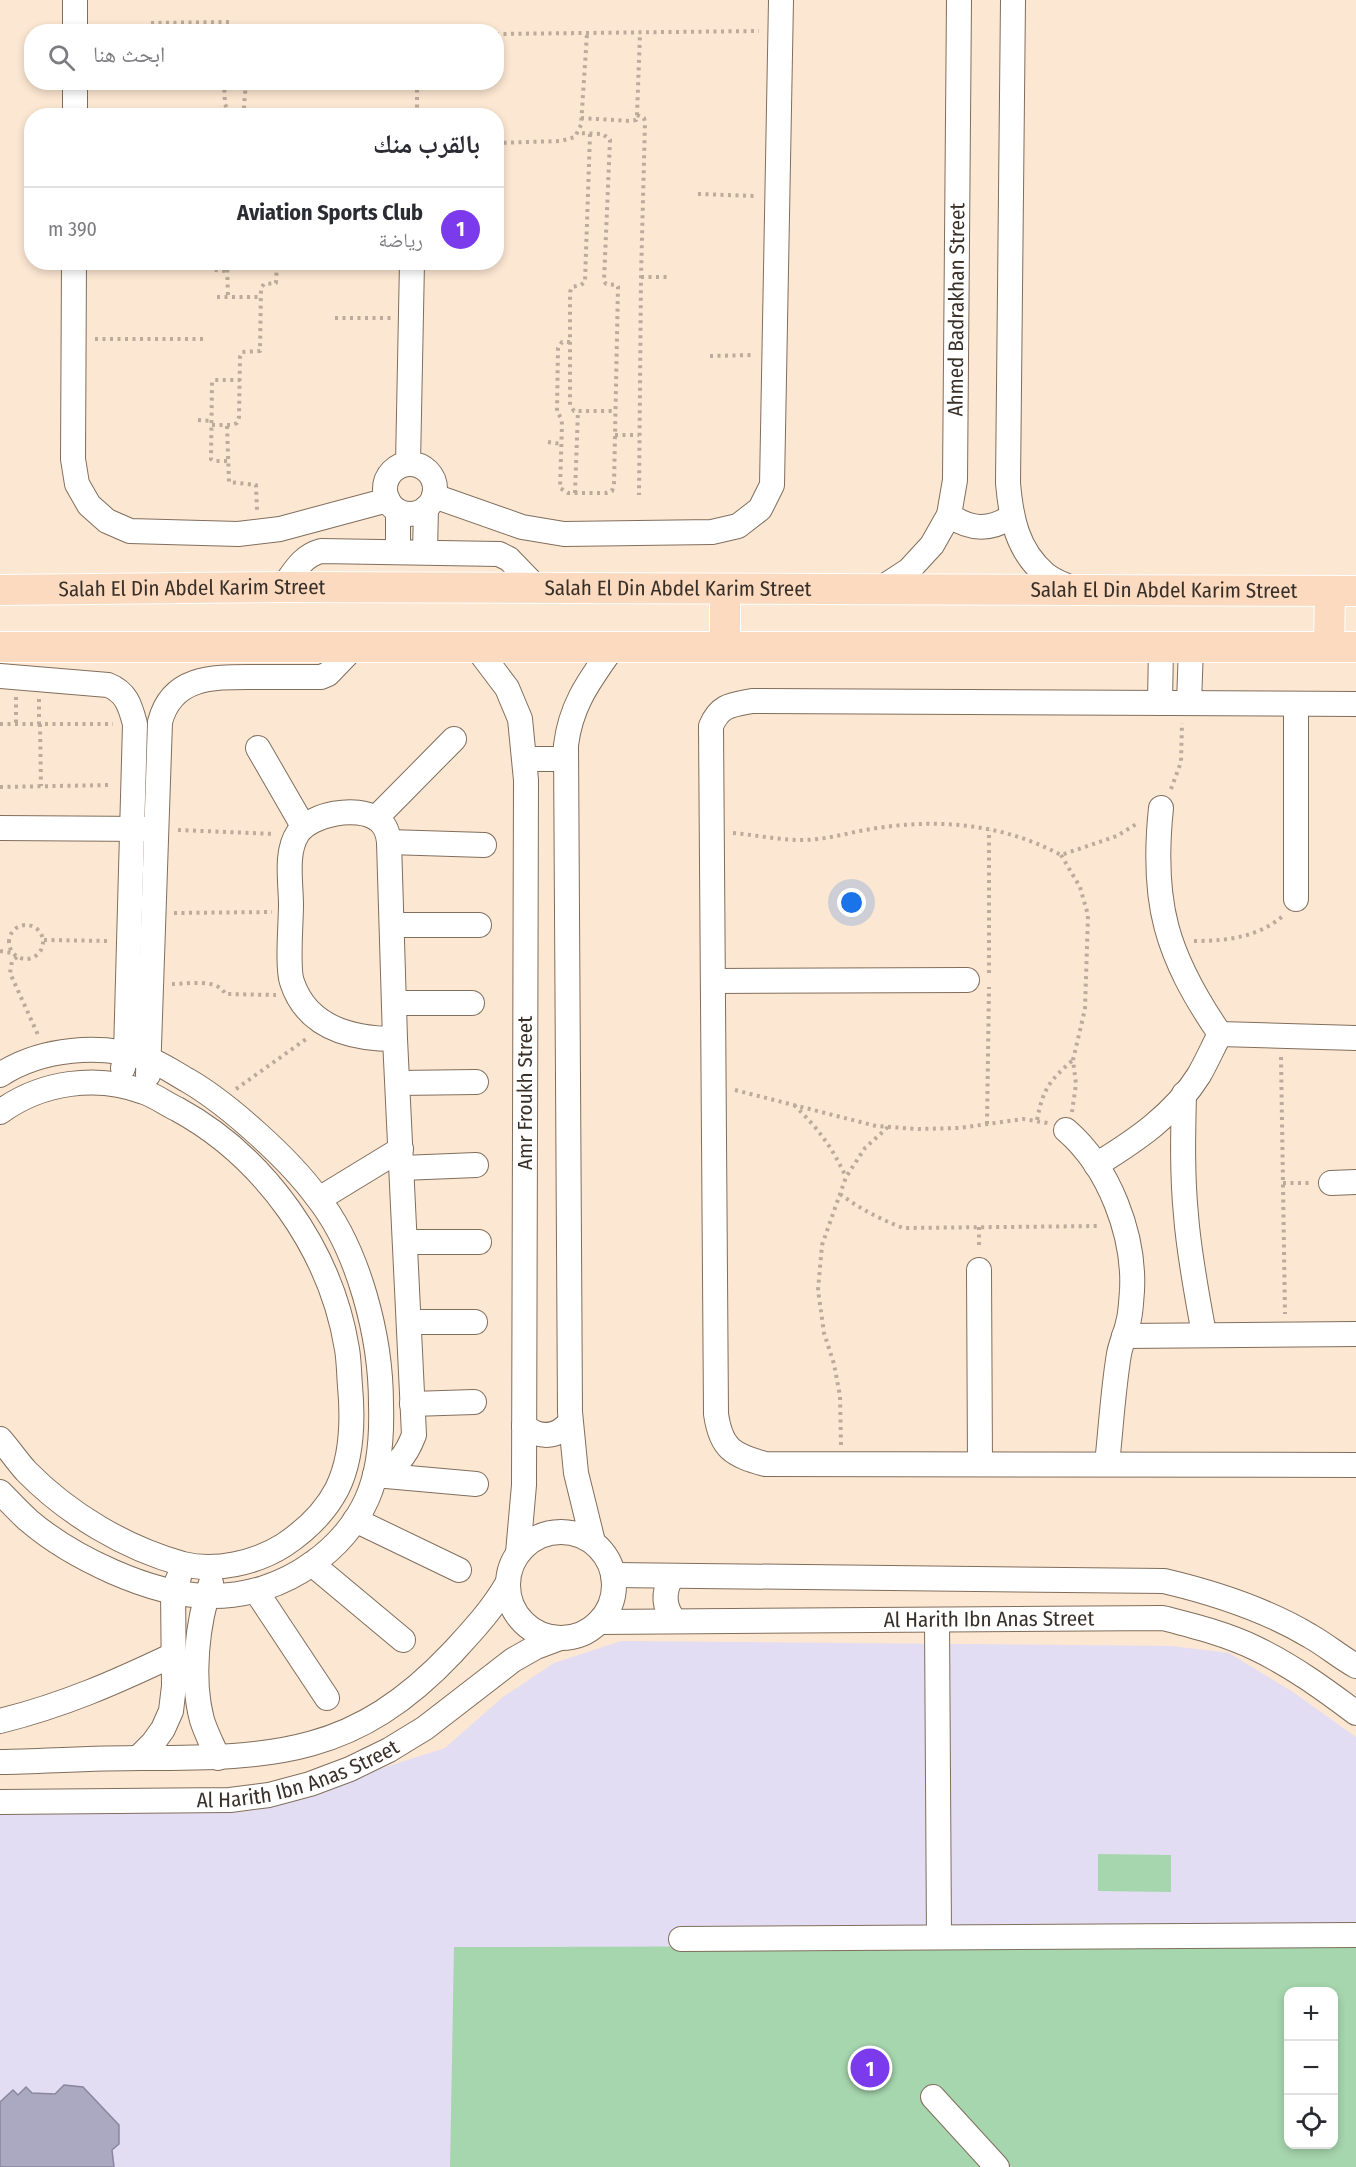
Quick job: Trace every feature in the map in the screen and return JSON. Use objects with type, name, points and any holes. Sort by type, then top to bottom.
[{"type":"main road","name":"Salah El Din Abdel Karim Street","points":[[0,590],[283,587],[1343,591]]},
{"type":"main road","points":[[725,589],[725,647]]},
{"type":"main road","points":[[0,647],[1342,647],[1343,591]]},
{"type":"street","points":[[75,0],[75,24]]},
{"type":"street","points":[[74,270],[73,459],[77,484],[89,505],[107,522],[130,531],[238,534],[280,529],[393,505],[412,514],[430,502],[522,527],[564,534],[712,532],[738,526],[760,509],[772,485],[781,0]]},
{"type":"street","name":"Ahmed Badrakhan Street","points":[[880,589],[909,570],[932,545],[949,515],[956,480],[958,0]]},
{"type":"street","points":[[1013,0],[1008,483],[1011,517],[1024,548],[1046,574],[1075,590]]},
{"type":"street","points":[[75,90],[75,108]]},
{"type":"street","points":[[408,464],[412,270]]},
{"type":"street","points":[[398,552],[393,505],[385,490],[392,473],[408,464],[418,465],[426,470],[435,487],[430,502],[425,552]]},
{"type":"street","points":[[949,515],[973,528],[1000,525],[1011,517]]},
{"type":"street","points":[[283,587],[303,560],[312,553],[321,551],[499,554],[509,559],[537,588]]},
{"type":"street","points":[[146,1093],[150,1059],[160,722],[163,710],[171,698],[185,687],[201,680],[219,677],[321,677],[328,674],[354,647]]},
{"type":"street","name":"Amr Froukh Street","points":[[476,647],[507,688],[520,719],[526,780],[524,1485],[518,1553]]},
{"type":"street","name":"Amr Froukh Street","points":[[593,1542],[576,1473],[570,1422],[566,759],[569,723],[575,708],[613,647]]},
{"type":"street","points":[[1161,647],[1177,703]]},
{"type":"street","points":[[1177,703],[1191,647]]},
{"type":"street","points":[[0,676],[108,685],[118,689],[126,697],[135,724],[126,1053],[121,1085]]},
{"type":"street","points":[[1356,704],[752,701],[729,705],[716,713],[711,726],[716,1414],[718,1430],[726,1446],[742,1458],[765,1464],[1356,1465]]},
{"type":"street","points":[[1296,704],[1296,899]]},
{"type":"street","points":[[376,818],[454,739]]},
{"type":"street","points":[[258,748],[300,831]]},
{"type":"street","points":[[525,759],[566,759]]},
{"type":"street","points":[[1161,808],[1157,848],[1159,888],[1170,942],[1198,1002],[1220,1034]]},
{"type":"street","points":[[375,1475],[394,1467],[407,1452],[414,1435],[395,1039],[389,842],[388,832],[383,824],[367,814],[339,813],[312,820],[300,831],[291,856],[291,980],[298,995],[315,1017],[326,1025],[360,1038],[395,1039]]},
{"type":"street","points":[[0,828],[157,829]]},
{"type":"street","points":[[389,842],[484,845]]},
{"type":"street","points":[[392,925],[479,925]]},
{"type":"street","points":[[713,981],[967,980]]},
{"type":"street","points":[[395,1003],[472,1003]]},
{"type":"street","points":[[1220,1034],[1356,1038]]},
{"type":"street","points":[[1096,1165],[1132,1143],[1168,1112],[1198,1076],[1220,1034]]},
{"type":"street","points":[[0,1075],[10,1068],[47,1055],[86,1050],[126,1053],[150,1059],[198,1087],[242,1119],[283,1157],[319,1199],[347,1249],[362,1285],[375,1331],[381,1379],[382,1427],[375,1475],[368,1498],[340,1540],[312,1564],[279,1583],[256,1591],[206,1596],[173,1591],[121,1576],[73,1552],[29,1521],[0,1492]]},
{"type":"street","points":[[0,1112],[15,1101],[48,1088],[84,1082],[121,1085],[146,1093],[196,1120],[241,1154],[279,1196],[310,1243],[333,1294],[347,1349],[352,1405],[347,1461],[337,1489],[321,1514],[299,1535],[274,1551],[246,1562],[216,1566],[185,1564],[127,1543],[73,1511],[26,1471],[0,1439]]},
{"type":"street","points":[[398,1083],[476,1082]]},
{"type":"street","points":[[1184,1094],[1183,1155],[1186,1215],[1193,1275],[1204,1334]]},
{"type":"street","points":[[1066,1130],[1076,1138],[1096,1165],[1113,1196],[1130,1257],[1132,1290],[1128,1322],[1119,1353],[1107,1464]]},
{"type":"street","points":[[319,1199],[401,1158],[476,1165]]},
{"type":"street","points":[[1331,1182],[1356,1182]]},
{"type":"street","points":[[405,1242],[479,1242]]},
{"type":"street","points":[[979,1270],[980,1464]]},
{"type":"street","points":[[409,1322],[475,1322]]},
{"type":"street","points":[[1124,1336],[1356,1334]]},
{"type":"street","points":[[412,1404],[474,1401]]},
{"type":"street","points":[[524,1426],[544,1436],[559,1432],[570,1422]]},
{"type":"street","points":[[375,1475],[476,1484]]},
{"type":"street","points":[[355,1520],[459,1570]]},
{"type":"street","points":[[561,1532],[578,1535],[593,1542],[606,1557],[613,1575],[614,1588],[612,1600],[599,1622],[588,1631],[574,1637],[560,1638],[543,1635],[529,1628],[517,1616],[509,1601],[507,1584],[510,1568],[518,1553],[530,1541],[545,1534],[561,1532]]},
{"type":"street","points":[[138,1758],[163,1729],[171,1711],[174,1686],[173,1591],[185,1564]]},
{"type":"street","points":[[312,1564],[403,1640]]},
{"type":"street","points":[[216,1566],[206,1596],[198,1639],[197,1674],[202,1721],[218,1758]]},
{"type":"street","name":"Al Harith Ibn Anas Street","points":[[613,1575],[1164,1581],[1202,1590],[1275,1617],[1310,1636],[1356,1666]]},
{"type":"street","points":[[672,1576],[665,1591],[665,1599],[670,1615],[675,1621]]},
{"type":"street","name":"Al Harith Ibn Anas Street","points":[[0,1762],[218,1758],[266,1754],[304,1747],[342,1734],[377,1716],[409,1694],[438,1668],[478,1626],[494,1606],[507,1584]]},
{"type":"street","points":[[256,1591],[327,1698]]},
{"type":"street","name":"Al Harith Ibn Anas Street","points":[[599,1622],[1163,1618],[1210,1630],[1254,1647],[1296,1670],[1356,1713]]},
{"type":"street","points":[[937,1620],[939,1937]]},
{"type":"street","name":"Al Harith Ibn Anas Street","points":[[0,1802],[230,1800],[269,1795],[310,1784],[350,1769],[389,1750],[425,1728],[513,1660],[536,1647],[560,1638]]},
{"type":"street","points":[[0,1721],[41,1711],[109,1686],[173,1655]]},
{"type":"street","points":[[681,1939],[1356,1935]]},
{"type":"street","points":[[933,2097],[997,2167]]},
{"type":"path","points":[[151,23],[230,22],[230,24]]},
{"type":"path","points":[[504,34],[780,31]]},
{"type":"path","points":[[504,142],[561,141],[575,137],[581,125],[587,33]]},
{"type":"path","points":[[581,118],[636,120],[640,33]]},
{"type":"path","points":[[224,90],[227,108]]},
{"type":"path","points":[[244,108],[246,90]]},
{"type":"path","points":[[417,90],[417,108]]},
{"type":"path","points":[[638,115],[644,118],[645,122],[639,495]]},
{"type":"path","points":[[570,342],[562,342],[558,348],[557,412],[561,418],[560,488],[564,492],[606,493],[612,491],[614,485],[618,287],[606,284],[604,281],[610,140],[603,134],[577,133]]},
{"type":"path","points":[[590,134],[585,282],[572,287],[570,292],[570,405],[574,411],[615,411]]},
{"type":"path","points":[[698,194],[778,197]]},
{"type":"path","points":[[213,270],[228,271],[228,297]]},
{"type":"path","points":[[198,420],[228,425],[237,423],[240,357],[242,352],[260,351],[261,349],[262,285],[276,283],[277,270]]},
{"type":"path","points":[[641,277],[671,277]]},
{"type":"path","points":[[217,297],[261,297]]},
{"type":"path","points":[[335,318],[411,318]]},
{"type":"path","points":[[74,339],[206,339]]},
{"type":"path","points":[[710,356],[775,355]]},
{"type":"path","points":[[228,461],[211,459],[213,380],[240,380]]},
{"type":"path","points":[[575,493],[578,411]]},
{"type":"path","points":[[228,425],[229,482],[253,485],[257,488],[257,532]]},
{"type":"path","points":[[615,435],[639,435]]},
{"type":"path","points":[[548,442],[561,444]]},
{"type":"path","points":[[1061,855],[1117,836],[1161,808],[1170,792],[1181,762],[1182,745],[1177,703]]},
{"type":"path","points":[[0,724],[135,724]]},
{"type":"path","points":[[40,724],[41,786]]},
{"type":"path","points":[[0,787],[133,785]]},
{"type":"path","points":[[712,831],[802,840],[913,825],[964,824],[1040,844],[1061,855],[1080,887],[1088,915],[1085,1010],[1073,1060],[1076,1084],[1073,1107],[1066,1130],[1046,1122],[1023,1119],[959,1128],[918,1129],[876,1126],[714,1084]]},
{"type":"path","points":[[157,829],[300,831]]},
{"type":"path","points":[[1170,942],[1199,941],[1256,933],[1272,926],[1286,914],[1296,899]]},
{"type":"path","points":[[154,913],[291,912]]},
{"type":"path","points":[[20,926],[33,926],[38,929],[44,940],[41,952],[36,957],[24,960],[17,957],[10,947],[11,935],[20,926]]},
{"type":"path","points":[[44,940],[129,941]]},
{"type":"path","points":[[0,951],[13,953]]},
{"type":"path","points":[[17,957],[12,961],[10,973],[47,1055]]},
{"type":"path","points":[[152,984],[216,985],[225,994],[298,995]]},
{"type":"path","points":[[218,1102],[326,1025]]},
{"type":"path","points":[[1281,1036],[1286,1334]]},
{"type":"path","points":[[1037,1120],[1042,1097],[1054,1076],[1073,1060]]},
{"type":"path","points":[[793,1105],[815,1125],[833,1150],[846,1178]]},
{"type":"path","points":[[839,1463],[842,1428],[840,1396],[834,1364],[824,1333],[818,1290],[822,1245],[846,1178],[865,1148],[889,1127]]},
{"type":"path","points":[[840,1194],[880,1220],[903,1228],[1123,1226]]},
{"type":"shaded area","points":[[621,1641],[1172,1646],[1229,1653],[1293,1692],[1356,1737],[1356,2167],[0,2167],[0,1813],[244,1812],[445,1748],[503,1697],[554,1663]]},
{"type":"green space","points":[[1098,1854],[1171,1855],[1171,1892],[1098,1891]]},
{"type":"green space","points":[[1356,1945],[1356,2167],[450,2167],[454,1947]]},
{"type":"building","points":[[64,2085],[83,2087],[119,2125],[119,2144],[112,2150],[114,2167],[0,2167],[0,2102],[13,2090],[18,2095],[26,2087],[32,2093],[55,2094]]},
{"type":"place","name":"Aviation Sports Club","points":[[870,2068]]}]
